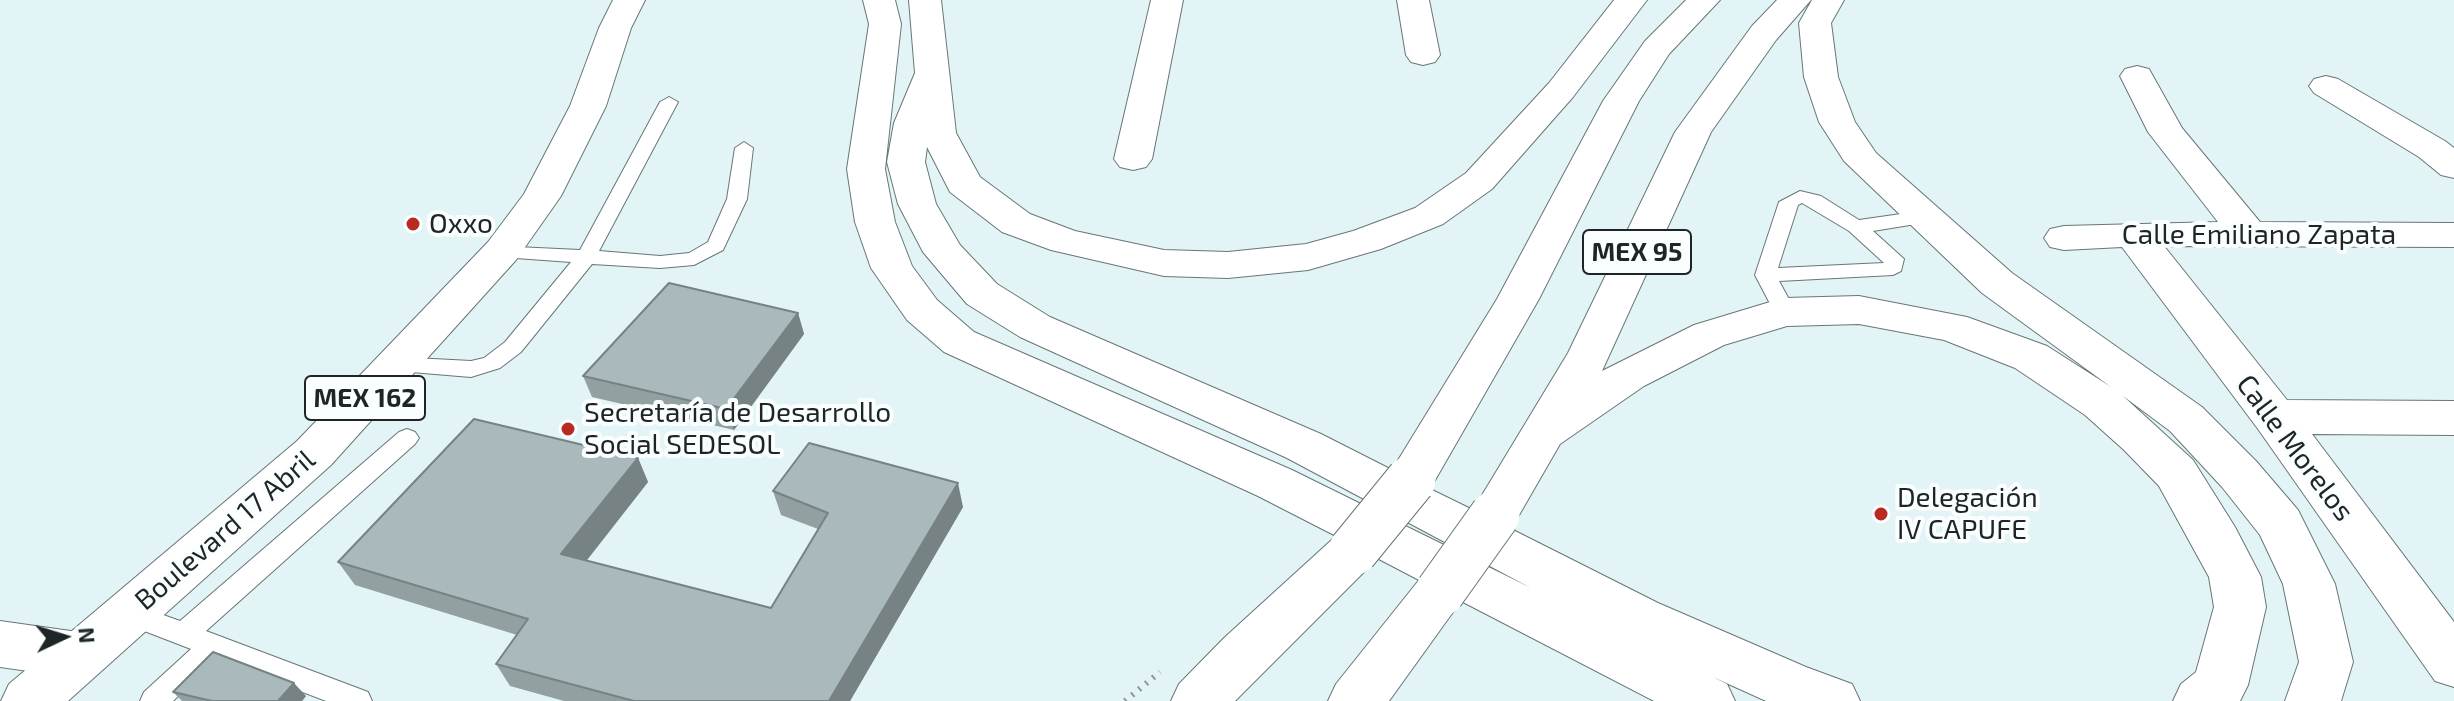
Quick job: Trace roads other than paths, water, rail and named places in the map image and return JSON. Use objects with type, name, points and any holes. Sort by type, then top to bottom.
[{"type":"main road","name":"Boulevard 17 Abril","points":[[29,701],[78,655],[130,614],[314,453],[502,251],[542,196],[588,106],[622,14],[659,0]]},
{"type":"main road","points":[[879,0],[885,24],[866,169],[875,222],[892,268],[922,310],[959,342],[1275,483],[1707,701]]},
{"type":"main road","points":[[925,0],[938,133],[964,184],[1016,223],[1080,245],[1164,263],[1228,265],[1295,259],[1367,240],[1429,216],[1479,181],[1561,90],[1631,0]]},
{"type":"main road","points":[[1133,159],[1167,0]]},
{"type":"main road","points":[[1413,0],[1423,55]]},
{"type":"main road","name":"MEX 95","points":[[1199,701],[1243,654],[1353,551],[1411,480],[1518,299],[1621,101],[1657,48],[1704,0]]},
{"type":"main road","name":"MEX 95","points":[[1356,701],[1495,515],[1590,353],[1693,132],[1764,33],[1795,0]]},
{"type":"main road","points":[[1828,0],[1815,23],[1821,77],[1837,122],[1863,161],[1997,283],[2186,419],[2239,474],[2280,524],[2309,584],[2326,662],[2313,701]]},
{"type":"main road","points":[[933,71],[912,123],[906,162],[917,204],[943,252],[982,294],[1035,327],[1304,446],[1639,619],[1788,685],[1832,701]]},
{"type":"main road","points":[[2137,76],[2166,132],[2249,235]]},
{"type":"main road","points":[[2326,86],[2432,149],[2454,167]]},
{"type":"main road","name":"Calle Emiliano Zapata","points":[[2064,238],[2133,234],[2454,235]]},
{"type":"main road","name":"Calle Morelos","points":[[2133,234],[2274,417],[2454,664]]},
{"type":"main road","points":[[1544,432],[1628,375],[1709,335],[1775,294],[1952,327],[2031,357],[2101,403],[2141,438],[2184,485],[2235,577],[2240,607],[2220,685],[2201,701]]},
{"type":"main road","points":[[2274,417],[2454,418]]},
{"type":"main road","points":[[0,644],[78,655]]},
{"type":"lane","points":[[395,365],[471,369],[492,363],[513,347],[586,257],[669,102]]},
{"type":"lane","points":[[502,251],[660,262],[694,259],[716,246],[737,199],[744,148]]},
{"type":"lane","points":[[1800,197],[1814,200],[1856,227],[1894,259],[1894,266],[1775,294],[1789,202],[1800,197]]},
{"type":"lane","points":[[1856,227],[1922,217]]},
{"type":"lane","points":[[183,635],[407,438]]},
{"type":"lane","points":[[130,614],[358,701]]},
{"type":"lane","points":[[154,701],[212,647]]},
{"type":"place","name":"Oxxo","points":[[413,224]]},
{"type":"place","name":"Secretaría de Desarrollo Social SEDESOL","points":[[568,429]]},
{"type":"place","name":"Delegación IV CAPUFE","points":[[1881,514]]}]
